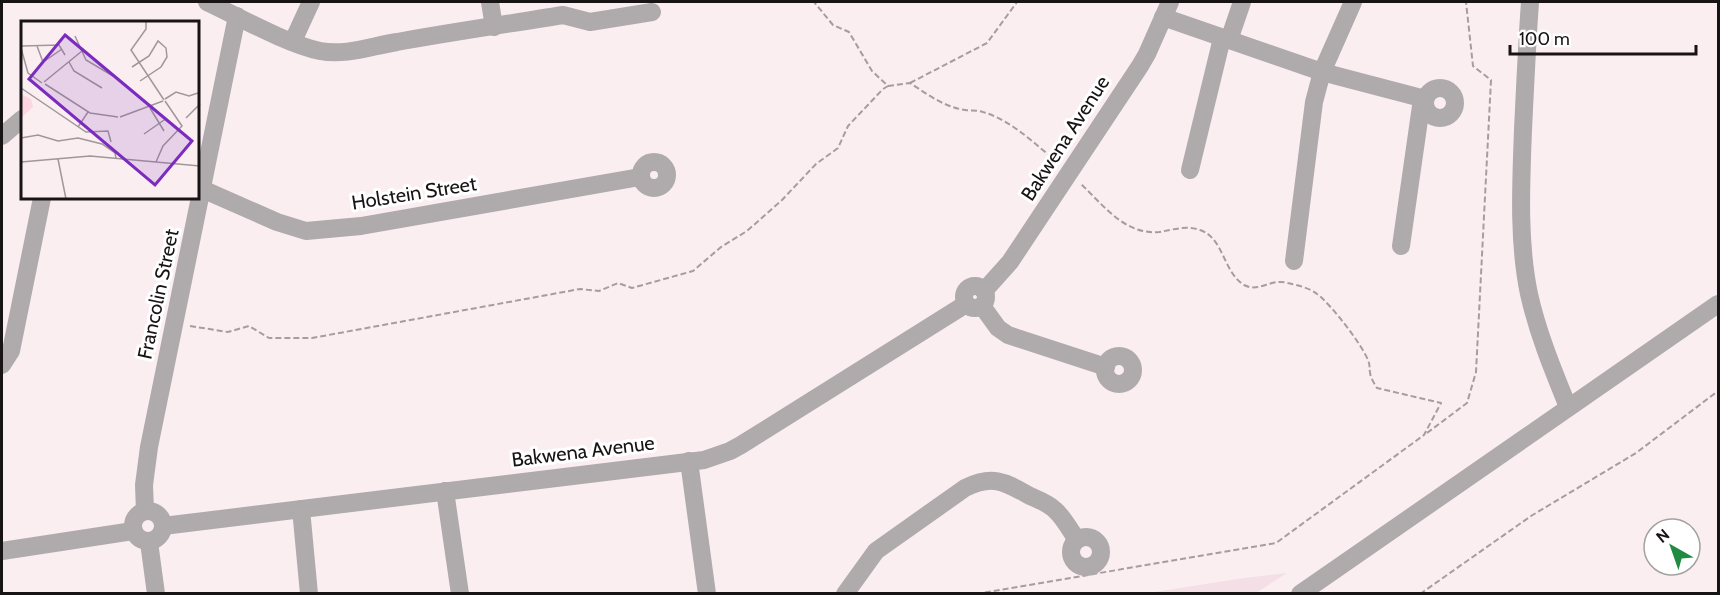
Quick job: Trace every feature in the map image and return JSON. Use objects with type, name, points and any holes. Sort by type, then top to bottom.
[{"type":"street","points":[[207,2],[292,41],[318,50],[347,52],[563,15],[590,22],[652,12]]},
{"type":"street","points":[[292,41],[311,2]]},
{"type":"street","points":[[490,2],[494,27]]},
{"type":"street","points":[[1190,170],[1225,39],[1242,2]]},
{"type":"street","points":[[1294,261],[1309,131],[1322,72],[1353,2]]},
{"type":"street","points":[[1530,2],[1521,175],[1526,267],[1529,292],[1540,338],[1568,407]]},
{"type":"street","points":[[1166,9],[1225,39],[1322,72],[1424,99],[1401,246]]},
{"type":"street","name":"Bakwena Avenue","points":[[164,526],[689,461],[719,455],[741,446],[977,300],[1010,262],[1070,173],[1147,54],[1166,9]]},
{"type":"street","name":"Francolin Street","points":[[200,199],[237,16]]},
{"type":"street","points":[[2,136],[21,120]]},
{"type":"street","name":"Holstein Street","points":[[202,189],[277,222],[306,231],[361,226],[640,177]]},
{"type":"street","points":[[2,365],[11,351],[42,200]]},
{"type":"street","name":"Francolin Street","points":[[145,511],[146,465],[200,200]]},
{"type":"street","points":[[977,300],[995,324],[1008,335],[1106,367]]},
{"type":"street","points":[[1300,594],[1719,304]]},
{"type":"street","points":[[689,461],[707,594]]},
{"type":"street","points":[[845,594],[876,551],[978,481],[996,480],[1006,483],[1047,504],[1058,514],[1077,540]]},
{"type":"street","points":[[445,491],[460,594]]},
{"type":"street","points":[[301,509],[309,594]]},
{"type":"street","points":[[145,511],[157,514],[164,526],[160,536],[149,542],[141,540],[133,531],[135,519],[145,511]]},
{"type":"street","points":[[2,551],[133,531]]},
{"type":"street","points":[[149,542],[156,594]]},
{"type":"path","points":[[814,2],[833,25],[849,32],[872,71],[888,86]]},
{"type":"path","points":[[175,323],[228,332],[249,326],[269,338],[312,338],[580,289],[599,291],[618,283],[632,288],[693,271],[721,248],[747,231],[782,200],[816,164],[838,148],[848,126],[883,89],[888,86],[910,83],[987,43],[1017,2]]},
{"type":"path","points":[[976,594],[1276,543],[1467,403],[1476,372],[1491,80],[1473,66],[1466,2]]},
{"type":"path","points":[[910,83],[940,103],[964,110],[982,111],[1005,122],[1070,173],[1131,229],[1146,233],[1188,228],[1201,230],[1213,237],[1229,267],[1242,284],[1260,288],[1278,281],[1319,295],[1359,345],[1370,363],[1370,374],[1377,388],[1442,403],[1424,435]]},
{"type":"path","points":[[1420,594],[1531,516],[1636,453],[1719,391]]},
{"type":"shaded area","points":[[1287,573],[1256,593],[1148,593],[1244,578]]}]
